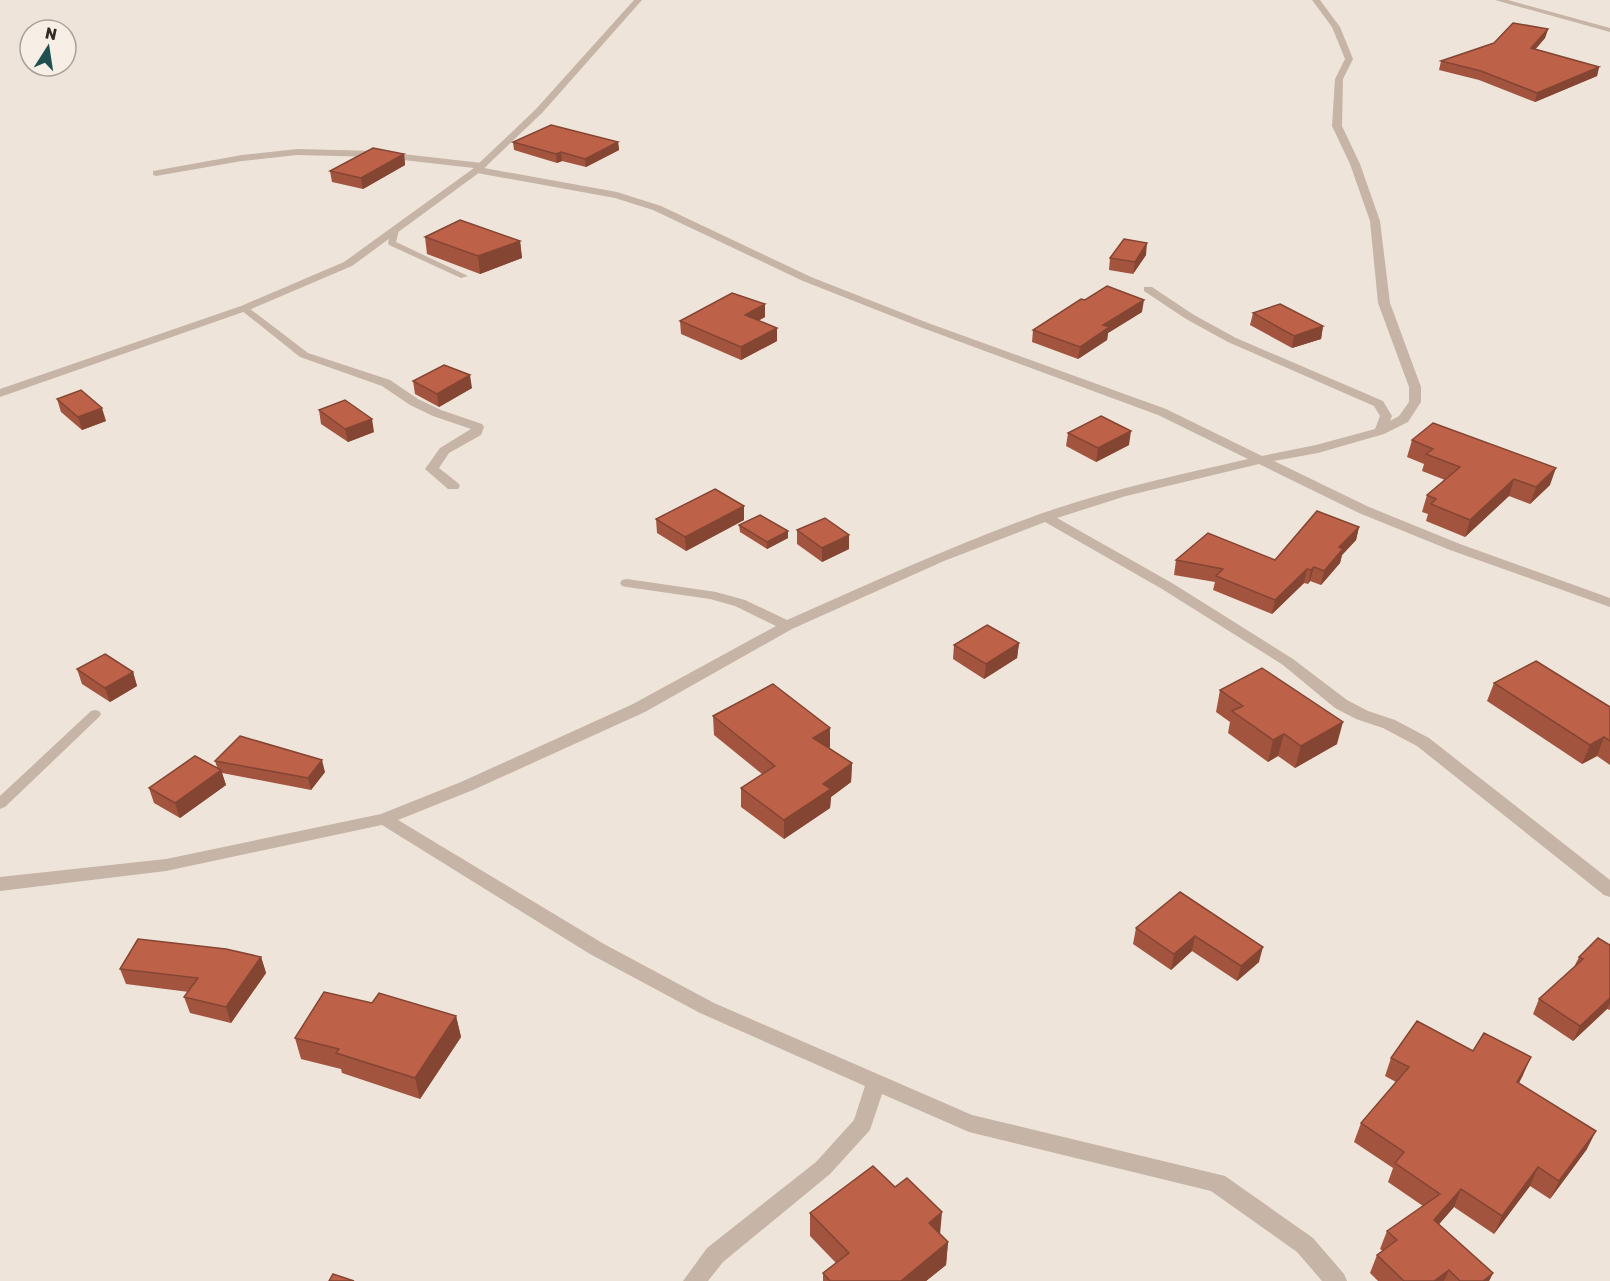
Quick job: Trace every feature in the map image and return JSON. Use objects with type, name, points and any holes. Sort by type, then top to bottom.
[{"type":"street","points":[[0,393],[245,308],[348,264],[480,168],[539,111],[638,0]]},
{"type":"street","points":[[0,884],[166,865],[384,819],[467,786],[639,708],[787,626],[939,558],[1046,517],[1122,493],[1260,460],[1318,449],[1380,431],[1404,419],[1415,402],[1415,387],[1384,303],[1375,221],[1355,164],[1337,126],[1339,79],[1349,58],[1333,18],[1316,0]]},
{"type":"street","points":[[1499,0],[1610,30]]},
{"type":"street","points":[[156,173],[272,154],[385,153],[480,168],[617,195],[657,208],[807,279],[924,325],[1162,412],[1364,510],[1487,559],[1610,603]]},
{"type":"street","points":[[1148,289],[1190,317],[1232,339],[1379,404],[1386,416],[1380,431]]},
{"type":"street","points":[[245,308],[304,355],[386,383],[414,402],[437,413],[478,427],[477,432],[445,448],[433,464],[432,469],[435,474],[453,486]]},
{"type":"street","points":[[1046,517],[1167,586],[1288,662],[1341,704],[1362,715],[1389,724],[1423,742],[1610,890]]},
{"type":"street","points":[[627,583],[740,603],[787,626]]},
{"type":"street","points":[[384,819],[597,949],[707,1008],[969,1123],[1217,1183],[1305,1245],[1336,1281]]},
{"type":"street","points":[[694,1281],[715,1255],[824,1168],[863,1124],[876,1082]]},
{"type":"lane","points":[[395,230],[392,243],[464,276]]},
{"type":"lane","points":[[0,804],[95,714]]},
{"type":"building","points":[[1513,23],[1548,29],[1531,48],[1599,67],[1537,93],[1481,71],[1441,61],[1494,43]]},
{"type":"building","points":[[551,125],[618,142],[585,159],[513,142]]},
{"type":"building","points":[[373,148],[404,154],[361,178],[330,171]]},
{"type":"building","points":[[460,220],[520,241],[478,256],[425,237]]},
{"type":"building","points":[[1124,239],[1147,243],[1135,262],[1110,258]]},
{"type":"building","points":[[1107,286],[1144,300],[1103,325],[1109,327],[1080,347],[1033,330],[1081,299],[1085,300]]},
{"type":"building","points":[[732,293],[765,304],[745,315],[777,328],[741,347],[680,321]]},
{"type":"building","points":[[1280,304],[1323,326],[1294,336],[1253,313]]},
{"type":"building","points":[[444,365],[470,375],[437,394],[413,381]]},
{"type":"building","points":[[81,390],[102,408],[78,417],[57,399]]},
{"type":"building","points":[[345,400],[372,419],[345,429],[319,410]]},
{"type":"building","points":[[1101,416],[1131,431],[1098,448],[1068,433]]},
{"type":"building","points":[[1433,423],[1556,468],[1536,487],[1514,479],[1470,520],[1431,504],[1436,499],[1427,495],[1460,467],[1426,454],[1433,449],[1412,440]]},
{"type":"building","points":[[715,489],[744,506],[685,537],[656,519]]},
{"type":"building","points":[[1317,511],[1359,527],[1339,547],[1343,549],[1324,571],[1314,567],[1311,570],[1307,569],[1275,600],[1216,576],[1223,569],[1176,560],[1208,533],[1275,560]]},
{"type":"building","points":[[760,515],[788,531],[767,542],[739,525]]},
{"type":"building","points":[[825,518],[849,535],[822,548],[797,530]]},
{"type":"building","points":[[987,625],[1019,643],[986,664],[954,645]]},
{"type":"building","points":[[105,654],[133,672],[105,688],[77,669]]},
{"type":"building","points":[[1536,661],[1610,707],[1610,741],[1604,737],[1590,745],[1494,683]]},
{"type":"building","points":[[1262,668],[1343,722],[1301,746],[1284,734],[1273,740],[1232,711],[1243,706],[1220,690]]},
{"type":"building","points":[[773,684],[830,728],[813,738],[852,763],[823,784],[831,789],[784,820],[741,788],[775,766],[713,716]]},
{"type":"building","points":[[240,736],[322,760],[308,778],[215,761]]},
{"type":"building","points":[[195,756],[221,770],[175,803],[149,788]]},
{"type":"building","points":[[1180,892],[1263,947],[1241,966],[1195,936],[1174,954],[1136,928]]},
{"type":"building","points":[[1598,938],[1610,945],[1610,998],[1580,1026],[1539,999],[1583,959],[1579,957]]},
{"type":"building","points":[[138,939],[226,949],[261,957],[226,1007],[184,997],[198,978],[120,969]]},
{"type":"building","points":[[324,992],[372,1003],[379,993],[456,1016],[415,1078],[336,1053],[339,1049],[295,1038]]},
{"type":"building","points":[[1417,1021],[1473,1051],[1484,1033],[1531,1057],[1517,1082],[1596,1131],[1559,1181],[1538,1167],[1502,1216],[1461,1189],[1434,1220],[1493,1273],[1483,1281],[1460,1281],[1449,1270],[1434,1281],[1404,1281],[1377,1255],[1397,1240],[1387,1231],[1440,1194],[1395,1163],[1404,1152],[1361,1123],[1409,1067],[1391,1058]]},
{"type":"building","points":[[873,1166],[895,1187],[907,1178],[942,1212],[929,1223],[948,1242],[901,1281],[830,1281],[823,1273],[849,1253],[810,1213]]},
{"type":"building","points":[[333,1274],[354,1281],[329,1281]]}]
